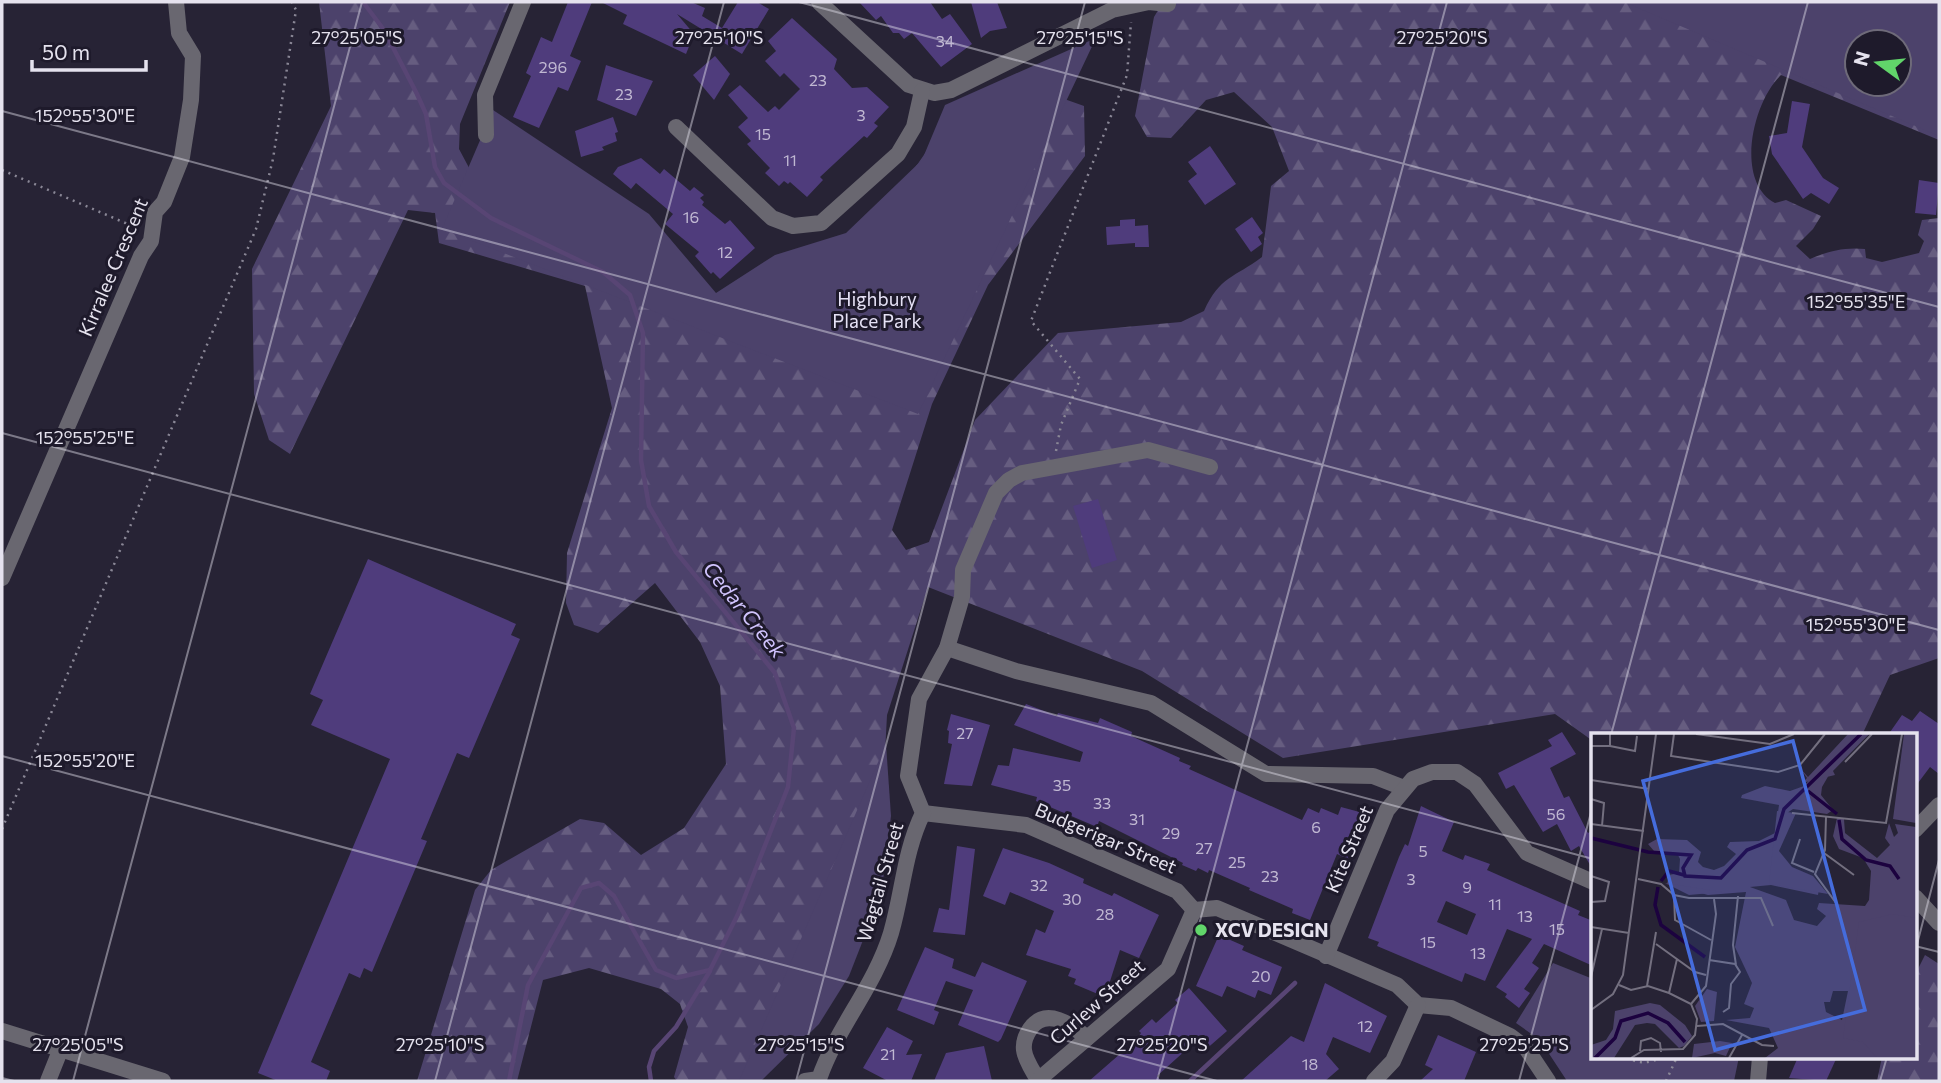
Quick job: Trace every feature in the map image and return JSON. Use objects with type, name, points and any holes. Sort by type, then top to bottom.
[{"type":"street","name":"Kirralee Crescent","points":[[2,578],[152,234],[155,212],[164,202],[182,157],[191,100],[193,56],[179,33],[176,2]]},
{"type":"street","points":[[486,135],[485,95],[523,2]]},
{"type":"street","points":[[819,2],[909,85],[934,93],[951,90],[1112,10],[1132,4],[1168,4]]},
{"type":"street","points":[[676,127],[772,218],[793,226],[821,223],[898,153],[914,127],[922,91]]},
{"type":"street","name":"Wagtail Street","points":[[816,1080],[830,1048],[870,984],[891,933],[911,837],[923,813],[908,776],[919,699],[947,648],[962,597],[963,570],[996,493],[1009,480],[1022,473],[1148,450],[1210,467]]},
{"type":"street","points":[[947,648],[1016,671],[1151,702],[1266,774],[1373,776],[1404,788]]},
{"type":"street","name":"Kite Street","points":[[1326,956],[1387,810],[1413,779],[1432,772],[1457,772],[1475,784],[1527,853],[1591,881]]},
{"type":"street","points":[[1916,829],[1939,805]]},
{"type":"street","name":"Budgerigar Street","points":[[923,813],[1026,825],[1177,891],[1194,910]]},
{"type":"street","points":[[1916,898],[1939,923]]},
{"type":"street","points":[[1194,910],[1217,908],[1397,985],[1418,1005],[1451,1009],[1510,1036],[1526,1048],[1548,1081]]},
{"type":"street","name":"Curlew Street","points":[[1037,1080],[1168,969],[1194,910]]},
{"type":"street","points":[[1374,1081],[1393,1062],[1418,1005]]},
{"type":"street","points":[[1037,1080],[1024,1052],[1024,1042],[1033,1025],[1050,1018],[1062,1020],[1087,1038]]},
{"type":"street","points":[[2,1031],[163,1081]]},
{"type":"street","points":[[48,1081],[61,1051]]},
{"type":"street","points":[[1758,1081],[1760,1058]]},
{"type":"path","points":[[2,829],[256,229],[273,159],[296,10],[292,2]]},
{"type":"path","points":[[1053,467],[1061,425],[1080,379],[1031,321],[1127,75],[1132,4]]},
{"type":"path","points":[[2,170],[152,234]]},
{"type":"path","points":[[1629,1058],[1638,1063],[1661,1058]]},
{"type":"path","points":[[1666,1081],[1676,1058]]},
{"type":"green space","points":[[319,2],[510,2],[460,124],[459,149],[483,194],[721,307],[846,267],[926,152],[1039,90],[1084,106],[1085,156],[988,285],[932,404],[892,530],[906,550],[929,542],[975,420],[1058,333],[1181,322],[1204,311],[1222,284],[1262,257],[1271,186],[1289,171],[1272,127],[1234,92],[1206,100],[1171,138],[1147,137],[1135,116],[1154,17],[1163,2],[1939,2],[1939,140],[1781,75],[1762,103],[1752,140],[1751,160],[1762,192],[1775,203],[1786,200],[1821,216],[1813,229],[1796,246],[1810,259],[1851,249],[1865,249],[1866,258],[1882,262],[1919,253],[1924,241],[1918,235],[1922,220],[1939,218],[1939,658],[1890,675],[1863,733],[1591,733],[1591,740],[1555,714],[1283,758],[1142,671],[928,587],[887,715],[880,847],[756,1081],[677,1081],[674,1077],[688,1027],[680,1004],[661,989],[589,968],[543,980],[517,1081],[417,1081],[475,890],[491,870],[580,819],[604,823],[641,855],[684,828],[726,764],[720,686],[700,642],[655,583],[598,633],[574,625],[566,603],[567,553],[612,408],[585,286],[439,243],[435,213],[408,210],[290,454],[269,440],[254,394],[252,269],[331,106]]},
{"type":"green space","points":[[1624,2],[1939,2],[1939,136],[1850,98],[1913,98],[1913,28],[1843,28],[1843,95]]},
{"type":"green space","name":"Highbury Place Park","points":[[1096,38],[918,414],[442,229],[493,110],[649,214],[716,293],[775,255],[846,233],[922,160],[945,105]]},
{"type":"green space","points":[[886,744],[891,816],[883,880],[849,976],[819,1024],[761,1081],[739,1081]]},
{"type":"green space","points":[[1925,955],[1939,964],[1939,1081],[1877,1081],[1882,1058],[1916,1058],[1916,973]]},
{"type":"green space","points":[[1553,963],[1591,978],[1591,1058],[1739,1058],[1734,1081],[1567,1081],[1540,1040],[1516,1023]]},
{"type":"building","points":[[568,2],[592,2],[570,56],[581,61],[568,91],[558,87],[539,128],[513,117],[531,76],[526,73],[541,37],[552,42]]},
{"type":"building","points":[[601,2],[691,2],[705,8],[702,16],[722,28],[738,2],[757,2],[769,9],[742,54],[677,14],[694,34],[686,54],[623,24],[627,15]]},
{"type":"building","points":[[859,2],[930,2],[942,19],[950,14],[972,44],[941,67],[912,33],[904,39],[899,33],[893,33],[881,16],[876,20]]},
{"type":"building","points":[[971,2],[997,2],[1007,28],[990,31],[981,38]]},
{"type":"building","points":[[792,18],[837,59],[834,69],[852,88],[867,87],[889,107],[874,123],[878,126],[820,177],[823,180],[807,197],[790,182],[788,184],[784,181],[779,186],[765,173],[770,168],[747,144],[751,141],[738,127],[748,118],[728,95],[740,85],[768,112],[775,106],[779,110],[800,89],[784,73],[780,77],[765,61],[776,51],[768,41]]},
{"type":"building","points":[[715,56],[730,74],[714,100],[693,75]]},
{"type":"building","points":[[606,65],[653,81],[636,116],[597,100]]},
{"type":"building","points":[[1792,101],[1810,104],[1802,147],[1823,178],[1839,188],[1829,204],[1811,193],[1803,199],[1772,154],[1769,136],[1787,133]]},
{"type":"building","points":[[613,117],[618,132],[615,133],[617,141],[602,147],[604,150],[581,157],[575,131]]},
{"type":"building","points":[[1210,146],[1236,184],[1205,205],[1188,181],[1197,174],[1188,162]]},
{"type":"building","points":[[641,158],[660,174],[664,169],[690,191],[694,187],[704,195],[700,198],[704,202],[702,205],[725,224],[730,220],[755,248],[720,279],[713,272],[711,274],[695,256],[699,252],[665,224],[673,214],[636,183],[631,189],[613,174],[618,167]]},
{"type":"building","points":[[1919,180],[1939,183],[1936,215],[1915,213]]},
{"type":"building","points":[[1252,217],[1263,233],[1258,237],[1262,244],[1251,252],[1235,229]]},
{"type":"building","points":[[1135,219],[1135,226],[1148,225],[1149,247],[1135,247],[1135,243],[1107,245],[1106,227],[1120,226],[1120,220]]},
{"type":"building","points":[[1098,499],[1117,560],[1092,568],[1073,506]]},
{"type":"building","points":[[368,559],[516,624],[511,635],[520,639],[469,758],[457,753],[421,839],[427,841],[372,972],[364,968],[360,978],[349,973],[311,1062],[330,1071],[326,1081],[278,1081],[258,1073],[390,759],[311,725],[323,700],[310,694]]},
{"type":"building","points":[[1026,704],[1057,716],[1058,713],[1098,723],[1100,718],[1132,732],[1131,736],[1180,758],[1179,761],[1191,766],[1189,769],[1302,820],[1308,808],[1319,813],[1321,808],[1338,815],[1341,807],[1367,814],[1348,859],[1337,854],[1310,920],[1292,913],[1293,909],[1209,870],[1208,873],[1198,868],[1196,871],[1182,865],[1183,863],[1099,821],[1097,827],[1036,801],[1037,797],[991,785],[998,765],[1009,766],[1013,748],[1080,762],[1083,752],[1014,725]]},
{"type":"building","points":[[1920,711],[1939,724],[1939,774],[1930,767],[1916,786],[1916,733],[1889,733],[1902,715],[1912,721]]},
{"type":"building","points":[[951,714],[990,725],[972,786],[944,784],[952,744],[948,743],[947,730]]},
{"type":"building","points":[[1562,732],[1576,754],[1550,768],[1564,798],[1569,796],[1588,833],[1591,831],[1591,867],[1579,846],[1571,851],[1557,824],[1543,832],[1514,785],[1506,789],[1498,773],[1552,746],[1548,740]]},
{"type":"building","points":[[1421,806],[1454,822],[1442,851],[1463,860],[1465,855],[1490,864],[1487,870],[1580,911],[1578,915],[1591,920],[1591,965],[1544,944],[1532,963],[1539,968],[1524,989],[1530,993],[1519,1008],[1505,997],[1507,994],[1496,987],[1532,939],[1507,929],[1485,981],[1465,973],[1462,982],[1377,946],[1379,942],[1368,938],[1405,844],[1408,846]],"holes":[[[1446,901],[1476,914],[1467,935],[1437,922]]]},
{"type":"building","points":[[957,846],[975,849],[965,935],[933,932],[939,908],[949,910]]},
{"type":"building","points":[[1003,848],[1049,863],[1084,879],[1083,883],[1112,896],[1114,893],[1159,915],[1139,958],[1120,950],[1105,997],[1074,984],[1076,979],[1068,976],[1071,969],[1026,955],[1036,929],[1045,933],[1054,911],[1010,892],[1005,905],[983,896]]},
{"type":"building","points":[[1219,935],[1244,946],[1242,950],[1282,967],[1271,995],[1258,990],[1255,998],[1227,986],[1222,997],[1196,986]]},
{"type":"building","points":[[925,947],[954,959],[952,968],[975,977],[982,962],[1027,981],[998,1042],[958,1025],[973,990],[946,981],[934,1010],[939,1012],[934,1025],[897,1010]]},
{"type":"building","points":[[1325,983],[1387,1016],[1370,1053],[1333,1037],[1326,1054],[1339,1069],[1325,1081],[1241,1081],[1291,1036],[1304,1042]]},
{"type":"building","points":[[1189,988],[1227,1031],[1204,1051],[1196,1041],[1157,1076],[1161,1081],[1089,1081],[1136,1040],[1141,1033],[1139,1031],[1152,1019],[1156,1023],[1178,1003],[1175,1000]]},
{"type":"building","points":[[887,1027],[913,1041],[906,1055],[922,1054],[911,1081],[888,1081],[863,1068]]},
{"type":"building","points":[[1438,1035],[1476,1052],[1464,1081],[1420,1081],[1433,1069],[1425,1065]]},
{"type":"building","points":[[984,1046],[992,1081],[934,1081],[946,1053]]},
{"type":"building","points":[[1798,1058],[1837,1058],[1826,1081],[1789,1078]]},
{"type":"waterway","name":"Cedar Creek","points":[[363,2],[384,30],[426,114],[435,167],[444,183],[491,218],[603,272],[630,295],[643,333],[641,460],[649,506],[676,552],[775,673],[794,728],[788,787],[738,914],[710,970],[676,978],[656,970],[614,896],[599,883],[581,888],[528,985],[509,1081]]},
{"type":"waterway","points":[[651,1081],[649,1067],[654,1051],[676,1027],[710,971]]},
{"type":"waterway","points":[[1190,1081],[1295,983]]},
{"type":"place","name":"XCV DESIGN","points":[[1201,930]]}]
